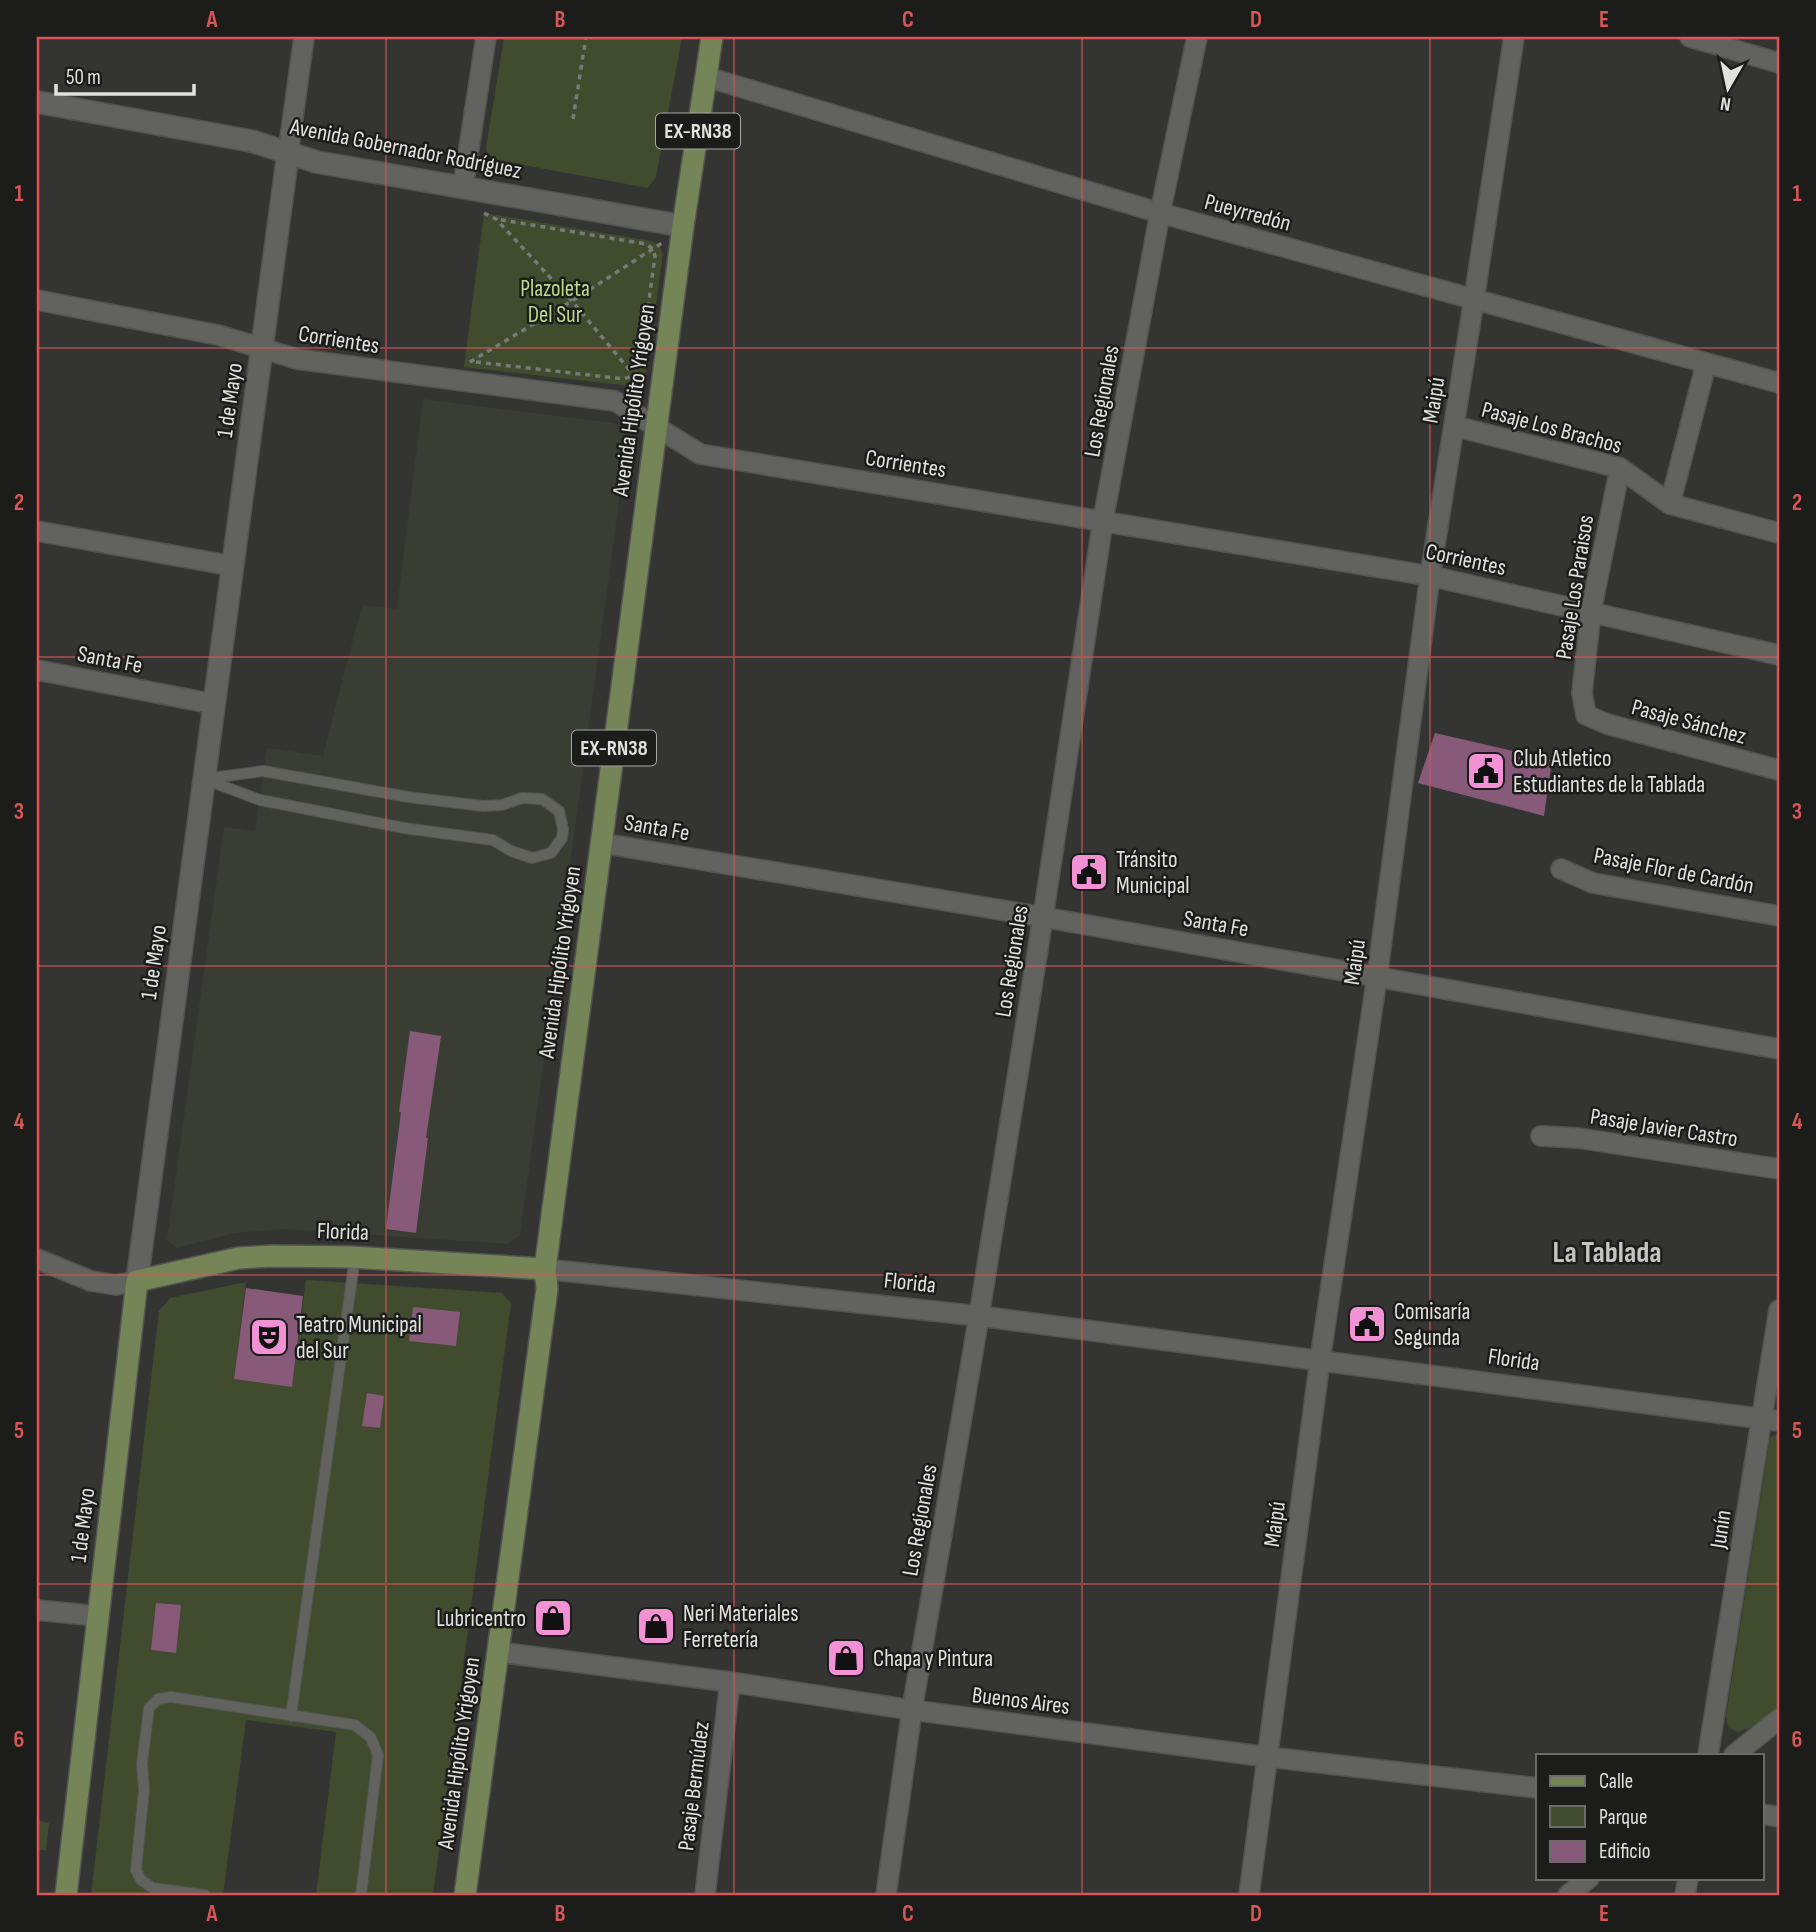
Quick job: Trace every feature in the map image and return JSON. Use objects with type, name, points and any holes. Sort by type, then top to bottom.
[{"type":"main road","name":"Avenida Hipólito Yrigoyen","points":[[465,1895],[547,1289],[545,1269],[656,427],[712,37]]},
{"type":"main road","name":"Florida","points":[[137,1281],[239,1258],[272,1256],[355,1257],[545,1269]]},
{"type":"main road","name":"1 de Mayo","points":[[66,1895],[137,1281]]},
{"type":"street","name":"1 de Mayo","points":[[137,1281],[304,37]]},
{"type":"street","points":[[463,187],[486,37]]},
{"type":"street","name":"Los Regionales","points":[[886,1895],[912,1710],[979,1316],[1103,520],[1160,213],[1197,37]]},
{"type":"street","name":"Maipú","points":[[1249,1895],[1320,1360],[1377,977],[1430,576],[1514,37]]},
{"type":"street","points":[[1690,37],[1779,63]]},
{"type":"street","name":"Pueyrredón","points":[[707,77],[1160,213],[1779,383]]},
{"type":"street","name":"Avenida Gobernador Rodríguez","points":[[37,102],[251,141],[317,162],[683,226]]},
{"type":"street","name":"Corrientes","points":[[37,300],[218,335],[297,359],[615,401],[700,454],[1430,576],[1779,654]]},
{"type":"street","points":[[1670,504],[1706,364]]},
{"type":"street","name":"Pasaje Los Brachos","points":[[1454,426],[1620,468],[1670,504],[1779,533]]},
{"type":"street","name":"Pasaje Los Paraisos","points":[[1586,715],[1583,693],[1591,611],[1620,468]]},
{"type":"street","points":[[37,531],[233,566]]},
{"type":"street","name":"Santa Fe","points":[[37,670],[215,704]]},
{"type":"street","name":"Pasaje Sánchez","points":[[1586,715],[1607,724],[1779,770]]},
{"type":"street","name":"Santa Fe","points":[[601,843],[1043,917],[1779,1049]]},
{"type":"street","name":"Pasaje Flor de Cardón","points":[[1560,869],[1593,883],[1779,916]]},
{"type":"street","name":"Pasaje Javier Castro","points":[[1541,1136],[1578,1138],[1779,1169]]},
{"type":"street","name":"Florida","points":[[37,1259],[91,1281],[116,1285],[137,1281]]},
{"type":"street","name":"Florida","points":[[545,1269],[979,1316],[1771,1420]]},
{"type":"street","name":"Junín","points":[[1708,1754],[1771,1420],[1779,1310]]},
{"type":"street","points":[[37,1611],[98,1616]]},
{"type":"street","name":"Buenos Aires","points":[[498,1651],[1268,1757],[1536,1788]]},
{"type":"street","name":"Pasaje Bermúdez","points":[[705,1895],[730,1682]]},
{"type":"street","points":[[1735,1754],[1779,1719]]},
{"type":"street","points":[[1568,1895],[1587,1880]]},
{"type":"lane","points":[[263,771],[408,797],[483,806],[502,805],[522,798],[542,799],[559,811],[564,829],[562,838],[551,853],[532,858],[511,851],[493,840],[404,828],[260,800],[204,779],[263,771]]},
{"type":"lane","points":[[291,1716],[355,1257]]},
{"type":"lane","points":[[205,1895],[165,1892],[153,1888],[141,1880],[136,1870],[144,1790],[142,1763],[149,1708],[158,1699],[171,1697],[355,1725],[371,1738],[378,1755],[360,1895]]},
{"type":"path","points":[[573,119],[586,37]]},
{"type":"path","points":[[471,361],[624,379],[635,375],[640,366],[655,256],[653,249],[646,244],[496,219],[484,213]]},
{"type":"path","points":[[496,219],[572,301],[641,382],[645,393]]},
{"type":"path","points":[[464,366],[572,301],[653,249],[683,226]]},
{"type":"shaded area","points":[[423,399],[614,423],[628,435],[520,1235],[508,1244],[284,1229],[235,1233],[176,1248],[167,1240],[224,827],[255,831],[267,748],[323,756],[362,605],[397,609]]},
{"type":"green space","points":[[504,37],[682,37],[656,177],[648,188],[497,160],[488,154],[486,148]]},
{"type":"green space","name":"Plazoleta Del Sur","points":[[484,213],[651,241],[659,245],[663,254],[646,373],[641,382],[630,386],[464,367]]},
{"type":"green space","points":[[306,1280],[502,1293],[511,1303],[433,1895],[316,1895],[336,1732],[246,1720],[223,1895],[91,1895],[159,1311],[170,1298],[246,1282],[234,1379],[292,1386]]},
{"type":"green space","points":[[1779,1432],[1779,1707],[1755,1726],[1738,1732],[1728,1727],[1726,1716],[1770,1438]]},
{"type":"green space","points":[[37,1820],[49,1823],[46,1851],[37,1849]]},
{"type":"building","name":"Club Atletico Estudiantes de la Tablada","points":[[1435,733],[1552,760],[1544,816],[1418,783]]},
{"type":"building","points":[[410,1031],[441,1036],[416,1233],[386,1229]]},
{"type":"building","name":"Teatro Municipal del Sur","points":[[246,1288],[303,1296],[292,1387],[234,1379]]},
{"type":"building","points":[[413,1307],[460,1312],[456,1346],[409,1341]]},
{"type":"building","points":[[367,1393],[384,1396],[380,1428],[362,1426]]},
{"type":"building","points":[[156,1603],[181,1605],[176,1653],[151,1650]]},
{"type":"place","name":"Club Atletico Estudiantes de la Tablada","points":[[1486,771]]},
{"type":"place","name":"Tránsito Municipal","points":[[1089,872]]},
{"type":"place","name":"Comisaría Segunda","points":[[1367,1324]]},
{"type":"place","name":"Teatro Municipal del Sur","points":[[269,1337]]},
{"type":"place","name":"Lubricentro","points":[[553,1618]]},
{"type":"place","name":"Neri Materiales Ferretería","points":[[656,1626]]},
{"type":"place","name":"Chapa y Pintura","points":[[846,1658]]},
{"type":"district","name":"La Tablada","points":[[1607,1252]]}]
